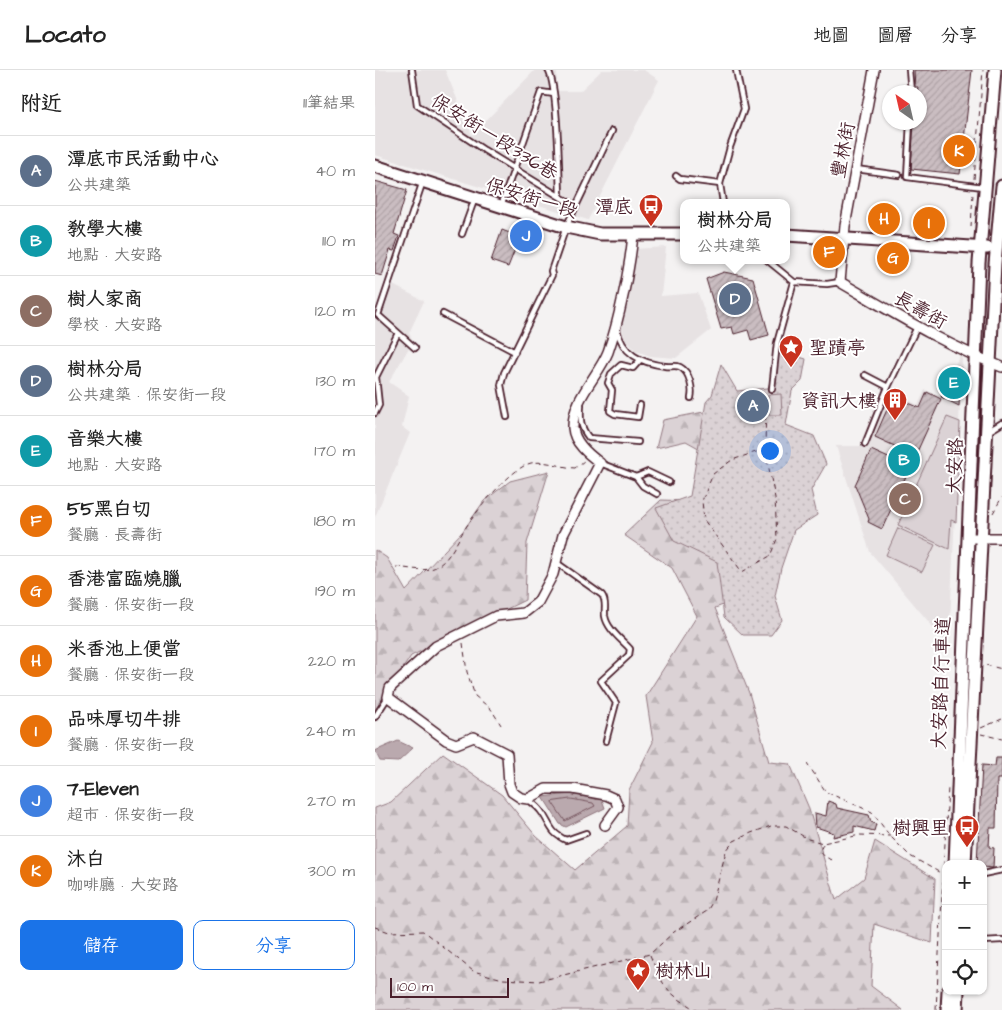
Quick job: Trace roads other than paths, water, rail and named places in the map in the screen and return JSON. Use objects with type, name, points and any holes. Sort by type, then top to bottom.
[{"type":"street","name":"豐林街","points":[[843,237],[854,169],[874,70]]},
{"type":"street","name":"大安路","points":[[965,860],[980,248],[979,187],[995,70]]},
{"type":"street","name":"保安街一段","points":[[375,166],[566,227],[600,234],[680,234]]},
{"type":"street","name":"大安路","points":[[955,860],[974,538],[987,432],[1002,186]]},
{"type":"street","points":[[605,825],[618,808],[615,799],[606,795],[573,789],[546,789],[528,799],[521,798],[512,792],[507,754],[473,737],[457,744],[446,740],[388,697],[390,688],[436,646],[496,616],[524,613],[539,602],[556,562],[563,535],[600,464],[588,455],[575,437],[573,429],[574,413],[607,353],[616,323],[633,235]]},
{"type":"street","points":[[790,235],[843,237],[999,249]]},
{"type":"street","points":[[839,282],[843,237]]},
{"type":"street","name":"長壽街","points":[[839,282],[917,326],[1002,367]]},
{"type":"street","points":[[974,538],[1002,538]]},
{"type":"street","points":[[947,1010],[948,995]]},
{"type":"street","points":[[957,995],[957,1010]]},
{"type":"lane","name":"保安街一段336巷","points":[[412,70],[417,105],[575,206]]},
{"type":"lane","name":"保安街一段336巷","points":[[548,70],[553,82],[559,147],[560,195]]},
{"type":"lane","points":[[722,199],[720,184],[730,147],[744,109],[736,70]]},
{"type":"lane","points":[[909,70],[910,85]]},
{"type":"lane","points":[[501,206],[541,92],[554,94]]},
{"type":"lane","points":[[910,130],[907,176],[979,187]]},
{"type":"lane","points":[[507,417],[501,385],[552,275],[551,271],[575,206],[612,131]]},
{"type":"lane","points":[[854,169],[899,175]]},
{"type":"lane","points":[[676,176],[680,180],[720,184]]},
{"type":"lane","points":[[415,348],[378,315],[423,181]]},
{"type":"lane","points":[[462,234],[475,197]]},
{"type":"lane","points":[[772,264],[794,282],[827,284],[839,282]]},
{"type":"lane","points":[[772,389],[777,342],[794,282]]},
{"type":"lane","points":[[443,314],[515,352]]},
{"type":"lane","points":[[616,323],[622,346],[640,360],[663,366],[680,367],[686,373],[690,382],[691,398]]},
{"type":"lane","points":[[865,444],[888,387],[917,326]]},
{"type":"lane","points":[[375,413],[379,405],[376,377],[398,333]]},
{"type":"lane","points":[[640,360],[633,368],[621,365],[615,368],[608,383],[612,390],[610,411],[615,414],[638,418],[640,405]]},
{"type":"lane","points":[[865,375],[888,387]]},
{"type":"lane","points":[[579,402],[579,420],[589,438],[638,442]]},
{"type":"lane","points":[[987,432],[1002,423]]},
{"type":"lane","points":[[600,464],[636,477],[643,486],[657,494]]},
{"type":"lane","points":[[636,477],[647,472],[669,482]]},
{"type":"lane","points":[[556,562],[602,596],[605,600],[606,619],[615,633],[630,649],[629,655],[601,680],[616,703],[606,741]]},
{"type":"lane","points":[[375,717],[388,697]]},
{"type":"lane","points":[[528,799],[542,811],[548,826],[556,836],[566,840],[586,833]]},
{"type":"lane","points":[[987,873],[1002,870]]},
{"type":"lane","points":[[987,941],[1002,940]]},
{"type":"water","points":[[398,741],[413,748],[398,762],[380,761],[375,751]]},
{"type":"water","points":[[571,794],[602,800],[605,808],[566,827],[560,824],[543,797]]},
{"type":"place","name":"沐白","points":[[959,151]]},
{"type":"place","name":"米香池上便當","points":[[884,219]]},
{"type":"place","name":"品味厚切牛排","points":[[929,223]]},
{"type":"place","name":"潭底","points":[[651,227]]},
{"type":"place","name":"7-Eleven","points":[[526,236]]},
{"type":"place","name":"55黑白切","points":[[829,252]]},
{"type":"place","name":"香港富臨燒臘","points":[[893,258]]},
{"type":"place","name":"樹林分局","points":[[735,299]]},
{"type":"place","name":"聖蹟亭","points":[[791,368]]},
{"type":"place","name":"音樂大樓","points":[[954,383]]},
{"type":"place","name":"潭底市民活動中心","points":[[753,406]]},
{"type":"place","name":"資訊大樓","points":[[895,421]]},
{"type":"place","name":"教學大樓","points":[[904,460]]},
{"type":"place","name":"樹人家商","points":[[905,499]]},
{"type":"place","name":"樹興里","points":[[967,848]]},
{"type":"place","name":"樹林山","points":[[638,991]]}]
